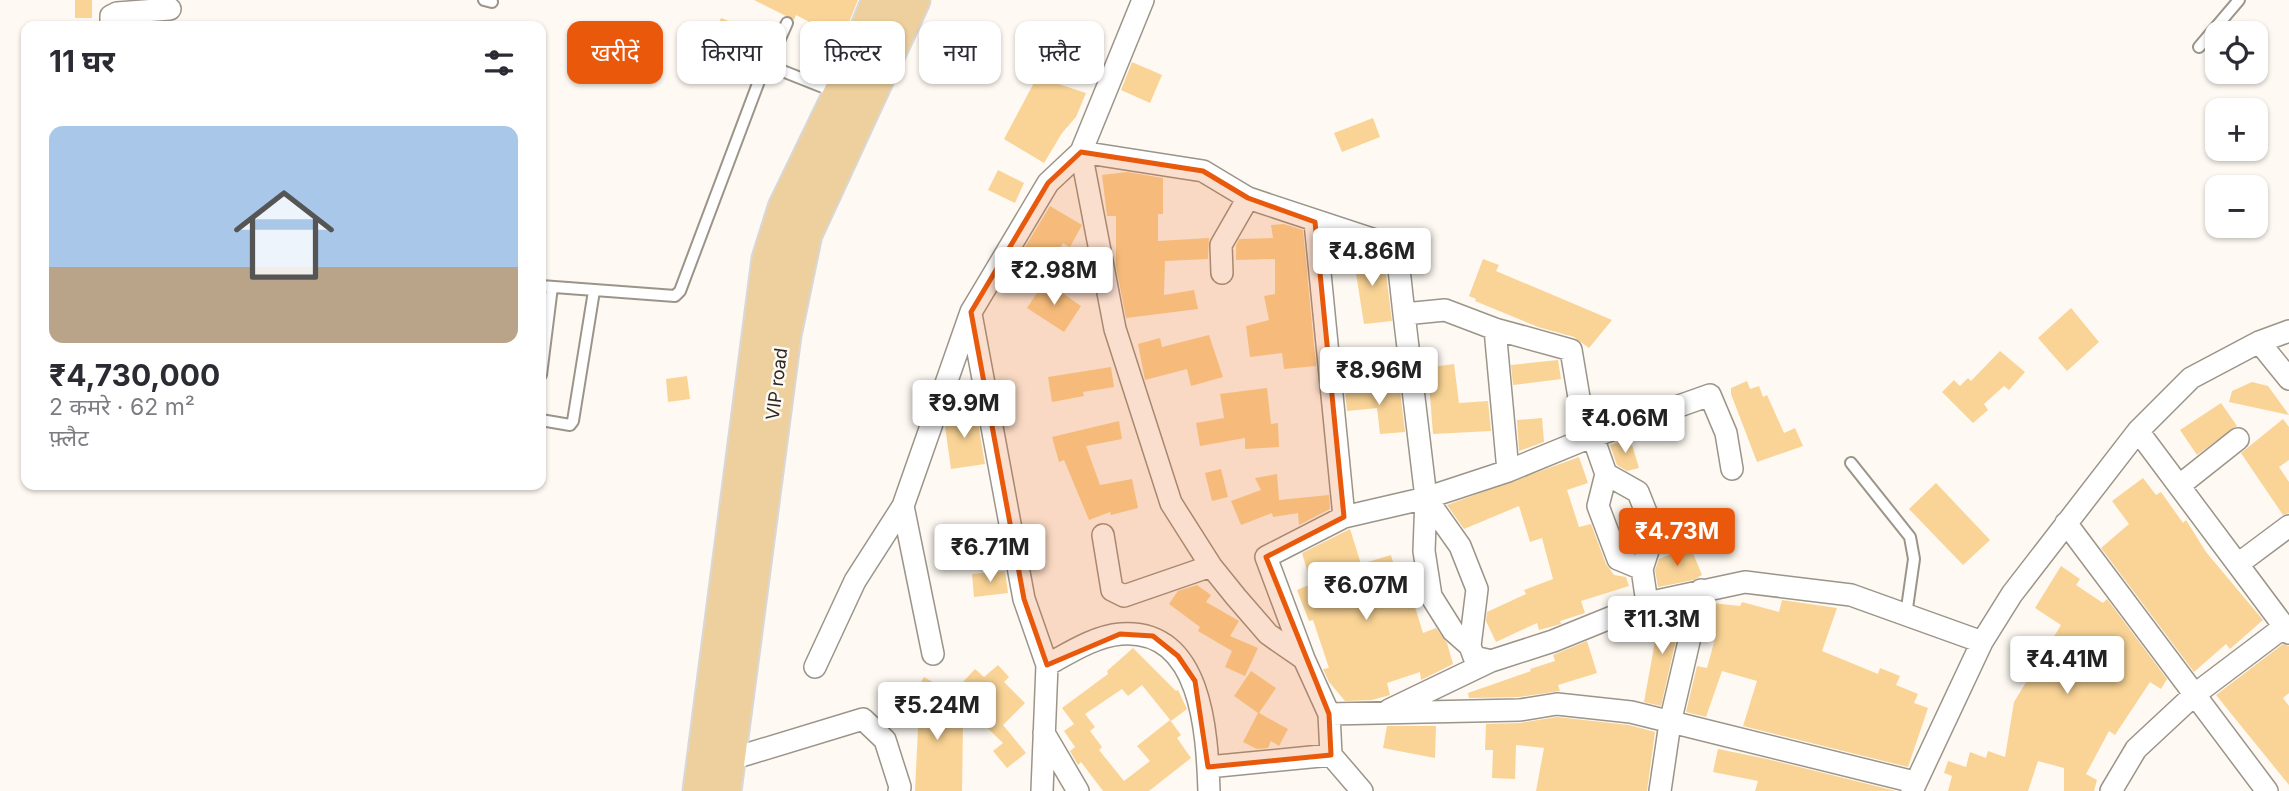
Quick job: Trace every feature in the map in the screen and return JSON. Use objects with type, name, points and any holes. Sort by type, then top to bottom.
[{"type":"main road","name":"VIP road","points":[[700,791],[769,259],[785,208],[840,94],[879,0]]},
{"type":"main road","name":"VIP road","points":[[726,776],[784,335],[797,264],[818,203],[913,0]]},
{"type":"street","points":[[815,667],[855,582],[903,506],[971,312],[1048,183],[1081,152],[1143,0]]},
{"type":"street","points":[[112,21],[113,14],[172,12]]},
{"type":"street","points":[[1081,152],[1203,171],[1248,198],[1387,244],[1398,260],[1426,498],[1424,551],[1431,596],[1453,631],[1470,646]]},
{"type":"street","points":[[1081,152],[1115,329],[1171,503],[1211,566],[1268,634],[1304,659]]},
{"type":"street","points":[[1222,273],[1221,245],[1248,198]]},
{"type":"street","points":[[1314,222],[1344,517]]},
{"type":"street","points":[[1404,314],[1445,310],[1571,351],[1590,438],[1606,474],[1639,492],[1654,532],[1642,569],[1647,603]]},
{"type":"street","points":[[971,312],[1024,599],[1046,665],[1042,791]]},
{"type":"street","points":[[1495,328],[1508,471]]},
{"type":"street","points":[[1329,714],[1520,710],[1557,704],[1631,712],[1913,786],[1982,642],[2011,594],[2138,431],[2168,397],[2191,378],[2259,342],[2289,331]]},
{"type":"street","points":[[2259,342],[2289,379]]},
{"type":"street","points":[[1362,791],[1331,755],[1329,714],[1304,659],[1266,557],[1344,517],[1426,498],[1508,471],[1710,395],[1726,433],[1732,469]]},
{"type":"street","points":[[2111,791],[2136,749],[2194,695],[2286,630],[2138,431]]},
{"type":"street","points":[[2180,485],[2238,439]]},
{"type":"street","points":[[1606,474],[1598,506],[1618,559],[1642,569]]},
{"type":"street","points":[[1426,498],[1460,546],[1477,589],[1470,646],[1474,657],[1491,661]]},
{"type":"street","points":[[903,506],[933,654]]},
{"type":"street","points":[[2067,523],[2267,791]]},
{"type":"street","points":[[2238,564],[2289,526]]},
{"type":"street","points":[[1103,534],[1112,590],[1124,596],[1211,566]]},
{"type":"street","points":[[1381,714],[1491,661],[1553,641],[1647,603],[1745,582],[1851,595],[1982,642]]},
{"type":"street","points":[[1660,791],[1671,723],[1701,590]]},
{"type":"street","points":[[1046,665],[1082,646],[1120,634],[1153,636],[1178,656],[1195,681],[1209,767],[1209,791]]},
{"type":"street","points":[[726,776],[863,719],[885,740],[899,791]]},
{"type":"street","points":[[1044,733],[1078,791]]},
{"type":"street","points":[[1209,767],[1331,755]]},
{"type":"lane","points":[[2199,47],[2239,0]]},
{"type":"lane","points":[[786,72],[840,94]]},
{"type":"lane","points":[[546,287],[668,297],[680,291],[758,84]]},
{"type":"lane","points":[[546,420],[570,425],[573,421],[594,291]]},
{"type":"lane","points":[[1851,463],[1910,537],[1914,559],[1906,615]]},
{"type":"highlighted area","points":[[1081,152],[1203,171],[1248,198],[1315,222],[1344,517],[1266,557],[1329,714],[1331,755],[1208,767],[1195,681],[1178,656],[1153,636],[1120,634],[1047,665],[1024,599],[971,312],[1048,183]]},
{"type":"building","points":[[75,0],[92,0],[92,18],[75,18]]},
{"type":"building","points":[[754,0],[858,0],[849,21],[808,21],[796,15],[794,20]]},
{"type":"building","points":[[1132,62],[1162,75],[1150,103],[1121,90]]},
{"type":"building","points":[[1033,84],[1058,84],[1086,93],[1076,117],[1062,133],[1044,163],[1004,139]]},
{"type":"building","points":[[1373,118],[1380,137],[1342,152],[1334,133]]},
{"type":"building","points":[[998,170],[1024,183],[1015,203],[988,190]]},
{"type":"building","points":[[1127,172],[1163,178],[1163,214],[1158,214],[1158,241],[1209,238],[1208,259],[1165,261],[1164,295],[1194,290],[1198,309],[1126,318],[1116,266],[1116,216],[1107,216],[1102,175]]},
{"type":"building","points":[[1050,206],[1082,225],[1070,247],[1063,243],[1042,278],[1016,262]]},
{"type":"building","points":[[1284,224],[1303,230],[1316,366],[1284,369],[1282,353],[1250,357],[1246,326],[1269,320],[1264,296],[1275,294],[1275,259],[1236,260],[1236,246],[1239,239],[1273,238],[1271,225]]},
{"type":"building","points":[[1352,248],[1379,257],[1386,274],[1392,321],[1364,324]]},
{"type":"building","points":[[1483,259],[1499,265],[1496,271],[1612,320],[1589,348],[1574,337],[1538,327],[1475,301],[1476,299],[1469,296]]},
{"type":"building","points":[[1045,281],[1081,306],[1064,332],[1027,308]]},
{"type":"building","points":[[2071,308],[2099,342],[2067,371],[2038,338]]},
{"type":"building","points":[[1209,335],[1223,377],[1191,386],[1187,369],[1145,380],[1138,344],[1160,338],[1162,347]]},
{"type":"building","points":[[2000,351],[2025,372],[2009,390],[2004,386],[1984,404],[1988,410],[1973,423],[1942,392],[1954,380],[1960,386],[1968,378],[1971,381]]},
{"type":"building","points":[[1558,360],[1561,379],[1513,385],[1511,365]]},
{"type":"building","points":[[1454,364],[1459,403],[1488,401],[1491,431],[1433,434],[1429,383],[1426,384],[1424,368]]},
{"type":"building","points":[[1111,367],[1114,387],[1083,392],[1084,396],[1052,402],[1048,377]]},
{"type":"building","points":[[687,376],[690,399],[668,402],[666,379]]},
{"type":"building","points":[[1747,381],[1750,389],[1759,386],[1763,397],[1767,395],[1784,433],[1795,428],[1803,446],[1757,462],[1731,394],[1731,388]]},
{"type":"building","points":[[2252,382],[2268,386],[2289,415],[2229,402],[2232,391]]},
{"type":"building","points":[[1371,387],[1371,393],[1400,390],[1405,432],[1380,434],[1377,408],[1347,411],[1345,390]]},
{"type":"building","points":[[1267,388],[1271,424],[1278,423],[1279,447],[1245,449],[1245,438],[1200,446],[1196,423],[1224,418],[1220,394]]},
{"type":"building","points":[[2221,403],[2237,426],[2197,455],[2180,430]]},
{"type":"building","points":[[976,411],[985,464],[951,469],[945,426],[949,414]]},
{"type":"building","points":[[1542,418],[1544,442],[1519,451],[1517,420]]},
{"type":"building","points":[[2283,419],[2289,427],[2289,460],[2279,467],[2289,482],[2289,513],[2283,515],[2241,453]]},
{"type":"building","points":[[1119,421],[1122,439],[1086,446],[1100,485],[1132,479],[1138,508],[1111,515],[1110,512],[1089,520],[1064,460],[1059,462],[1052,437]]},
{"type":"building","points":[[1630,438],[1639,468],[1627,471],[1617,465],[1610,445]]},
{"type":"building","points":[[1579,457],[1588,483],[1567,490],[1579,527],[1591,524],[1606,564],[1614,575],[1626,577],[1629,586],[1581,601],[1585,613],[1560,621],[1561,624],[1539,630],[1537,623],[1496,642],[1486,621],[1487,612],[1526,594],[1524,590],[1553,579],[1542,538],[1530,542],[1519,506],[1464,529],[1447,505]]},
{"type":"building","points":[[1221,469],[1228,497],[1212,501],[1205,473]]},
{"type":"building","points":[[1277,474],[1279,500],[1329,495],[1330,509],[1299,525],[1298,513],[1273,517],[1272,513],[1241,525],[1231,501],[1261,490],[1255,478]]},
{"type":"building","points":[[2143,478],[2156,495],[2161,492],[2183,523],[2186,520],[2206,552],[2263,620],[2230,649],[2226,644],[2194,672],[2101,548],[2129,524],[2112,501]]},
{"type":"building","points":[[1936,483],[1990,540],[1963,565],[1909,509]]},
{"type":"building","points":[[1350,529],[1361,564],[1391,555],[1404,600],[1412,597],[1423,633],[1436,628],[1447,643],[1453,664],[1421,680],[1420,672],[1387,683],[1390,695],[1372,700],[1345,701],[1329,682],[1323,669],[1329,668],[1313,620],[1309,621],[1297,590],[1311,584],[1302,553]]},
{"type":"building","points":[[1690,546],[1702,575],[1694,580],[1658,587],[1655,570],[1659,559]]},
{"type":"building","points":[[2061,566],[2080,579],[2076,585],[2103,603],[2107,599],[2167,679],[2161,689],[2150,682],[2115,735],[2109,731],[2086,774],[2097,780],[2094,791],[2064,791],[2064,768],[2038,761],[2028,791],[1948,791],[1952,776],[1944,773],[1948,761],[1966,767],[1970,752],[1986,758],[1988,751],[2005,757],[2014,702],[2061,625],[2035,608]]},
{"type":"building","points":[[1005,571],[1008,593],[974,597],[972,574]]},
{"type":"building","points":[[1197,585],[1211,595],[1206,602],[1239,621],[1230,636],[1258,648],[1245,676],[1225,667],[1232,651],[1198,631],[1200,627],[1169,604],[1178,591]]},
{"type":"building","points":[[1782,600],[1837,608],[1822,651],[1878,674],[1880,668],[1900,676],[1896,685],[1918,694],[1914,703],[1928,708],[1908,767],[1743,726],[1757,681],[1722,671],[1706,717],[1686,712],[1697,666],[1707,668],[1716,635],[1704,633],[1712,603],[1740,606],[1742,602],[1779,612]]},
{"type":"building","points":[[1683,609],[1661,706],[1644,702],[1660,614]]},
{"type":"building","points":[[1587,641],[1597,673],[1558,685],[1560,691],[1519,697],[1469,698],[1468,693],[1555,661],[1553,655]]},
{"type":"building","points":[[2283,644],[2289,646],[2289,693],[2283,698],[2289,706],[2289,785],[2216,695]]},
{"type":"building","points":[[1133,648],[1178,690],[1187,709],[1171,721],[1142,685],[1128,696],[1122,689],[1085,714],[1095,727],[1090,731],[1102,747],[1099,750],[1124,781],[1150,761],[1137,746],[1170,720],[1181,735],[1177,738],[1191,758],[1149,791],[1103,791],[1081,762],[1078,765],[1070,751],[1075,747],[1064,731],[1074,724],[1062,708],[1108,674],[1107,671]]},
{"type":"building","points":[[998,665],[1009,677],[1004,682],[1025,703],[1003,725],[1026,753],[1007,768],[993,751],[1003,743],[975,716],[987,704],[963,682],[975,669],[984,677]]},
{"type":"building","points":[[1251,671],[1276,688],[1259,713],[1288,729],[1279,746],[1271,741],[1268,748],[1257,749],[1243,742],[1258,713],[1234,696]]},
{"type":"building","points":[[924,677],[953,694],[935,723],[963,723],[962,791],[915,791],[919,707],[909,701]]},
{"type":"building","points":[[1557,717],[1629,725],[1655,732],[1647,791],[1536,791],[1544,748],[1516,745],[1515,779],[1492,778],[1493,750],[1485,750],[1486,724],[1520,723]]},
{"type":"building","points":[[1387,726],[1436,726],[1435,758],[1383,748]]},
{"type":"building","points":[[1718,749],[1896,791],[1755,791],[1758,781],[1713,772]]}]
